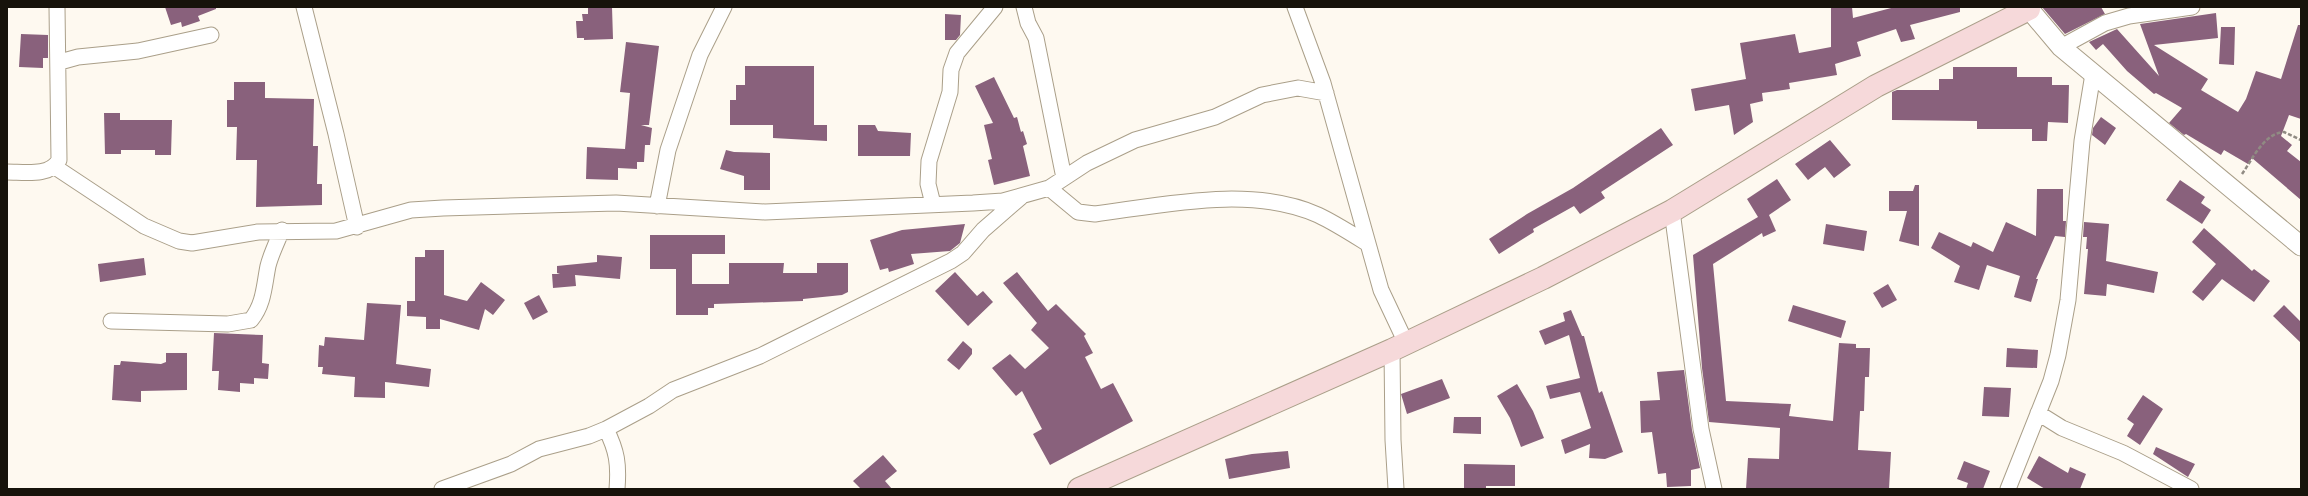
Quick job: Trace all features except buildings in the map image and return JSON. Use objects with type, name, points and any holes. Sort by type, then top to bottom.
[{"type":"main road","points":[[1079,489],[1399,346],[1543,278],[1672,211],[1876,86],[2029,8]]},
{"type":"street","points":[[7,172],[47,171],[55,167],[59,160],[60,62],[57,7]]},
{"type":"street","points":[[304,7],[336,134],[357,226]]},
{"type":"street","points":[[657,206],[668,150],[700,55],[724,7]]},
{"type":"street","points":[[933,204],[928,184],[929,161],[950,92],[951,70],[957,53],[994,7]]},
{"type":"street","points":[[1024,7],[1028,23],[1036,38],[1064,178]]},
{"type":"street","points":[[1295,7],[1326,93],[1381,290],[1399,346],[1393,440],[1396,489]]},
{"type":"street","points":[[2061,47],[2105,23],[2129,16],[2192,7]]},
{"type":"street","points":[[2029,8],[2061,47],[2301,246]]},
{"type":"street","points":[[60,62],[89,56],[138,51],[211,36]]},
{"type":"street","points":[[2008,489],[2052,381],[2068,300],[2082,141],[2093,74]]},
{"type":"street","points":[[55,167],[144,226],[179,241],[204,242],[231,236],[282,230],[318,232],[357,226],[411,210],[443,208],[616,203],[765,212],[1003,201],[1049,188],[1087,163],[1135,140],[1215,117],[1262,94],[1298,88],[1326,93]]},
{"type":"street","points":[[1049,188],[1078,212],[1095,214],[1223,199],[1277,203],[1317,214],[1368,244]]},
{"type":"street","points":[[442,489],[510,464],[539,449],[589,436],[606,429],[649,406],[672,390],[760,356],[951,261],[963,253],[983,230],[1021,197]]},
{"type":"street","points":[[1672,211],[1701,429],[1714,489]]},
{"type":"street","points":[[111,322],[228,324],[251,320],[258,312],[263,296],[268,265],[282,230]]},
{"type":"street","points":[[2038,413],[2062,428],[2123,454],[2191,489]]},
{"type":"street","points":[[606,429],[614,446],[618,466],[617,489]]},
{"type":"path","points":[[2231,189],[2264,143],[2271,137],[2284,132],[2301,140]]}]
